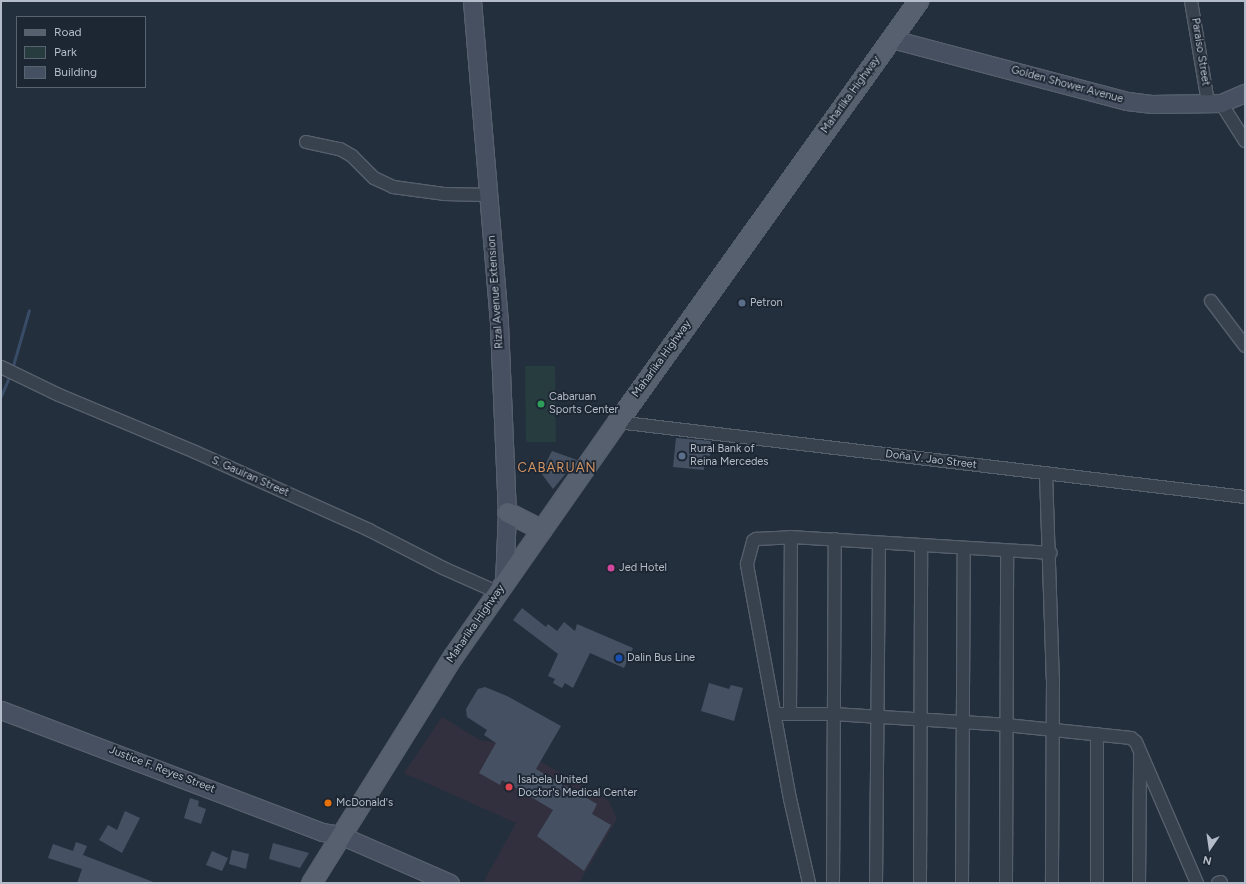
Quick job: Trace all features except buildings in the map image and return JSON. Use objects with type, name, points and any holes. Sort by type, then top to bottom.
[{"type":"main road","name":"Rizal Avenue Extension","points":[[472,1],[499,324],[507,512],[501,588]]},
{"type":"main road","name":"Maharlika Highway","points":[[311,883],[333,837],[501,588],[617,422],[918,1]]},
{"type":"main road","name":"Golden Shower Avenue","points":[[892,39],[1127,101],[1151,104],[1215,103],[1245,93]]},
{"type":"main road","points":[[507,512],[542,530]]},
{"type":"main road","name":"Justice F. Reyes Street","points":[[1,710],[333,837]]},
{"type":"main road","points":[[333,837],[422,883]]},
{"type":"main road","points":[[333,837],[450,883]]},
{"type":"street","name":"Paraiso Street","points":[[1191,1],[1215,103]]},
{"type":"street","points":[[1215,103],[1245,141]]},
{"type":"street","points":[[306,142],[340,149],[352,156],[374,178],[393,187],[444,194],[488,195]]},
{"type":"street","points":[[1211,301],[1245,346]]},
{"type":"street","name":"S. Gauiran Street","points":[[9,370],[59,395],[195,452],[369,530],[443,568],[501,588]]},
{"type":"street","name":"Doña V. Jao Street","points":[[617,422],[1046,472],[1245,497]]},
{"type":"street","points":[[1046,472],[1051,553],[1052,883]]},
{"type":"street","points":[[809,883],[790,799],[776,714],[747,564],[748,554],[756,539],[791,537],[835,539],[879,544],[921,545],[1006,552],[1051,553]]},
{"type":"street","points":[[790,714],[791,537]]},
{"type":"street","points":[[833,883],[835,539]]},
{"type":"street","points":[[876,883],[876,717],[879,544]]},
{"type":"street","points":[[920,883],[921,545]]},
{"type":"street","points":[[962,883],[964,549]]},
{"type":"street","points":[[1006,552],[1006,883]]},
{"type":"street","points":[[776,714],[833,714],[921,721],[1006,725],[1131,738],[1136,742],[1197,883]]},
{"type":"street","points":[[1096,734],[1098,883]]},
{"type":"street","points":[[1139,883],[1141,753]]},
{"type":"shaded area","name":"Isabela United Doctor's Medical Center","points":[[442,717],[480,740],[495,742],[501,739],[608,800],[617,819],[579,883],[483,883],[516,823],[404,773]]},
{"type":"green space","name":"Cabaruan Sports Center","points":[[525,366],[555,366],[556,442],[526,442]]},
{"type":"waterway","points":[[12,369],[29,310]]},
{"type":"waterway","points":[[1,396],[10,375]]},
{"type":"place","name":"Petron","points":[[742,303]]},
{"type":"place","name":"Cabaruan Sports Center","points":[[541,404]]},
{"type":"place","name":"Rural Bank of Reina Mercedes","points":[[682,456]]},
{"type":"place","name":"Jed Hotel","points":[[611,568]]},
{"type":"place","name":"Dalin Bus Line","points":[[619,658]]},
{"type":"place","name":"Isabela United Doctor's Medical Center","points":[[509,787]]},
{"type":"place","name":"McDonald's","points":[[328,803]]},
{"type":"district","name":"CABARUAN","points":[[557,468]]}]
